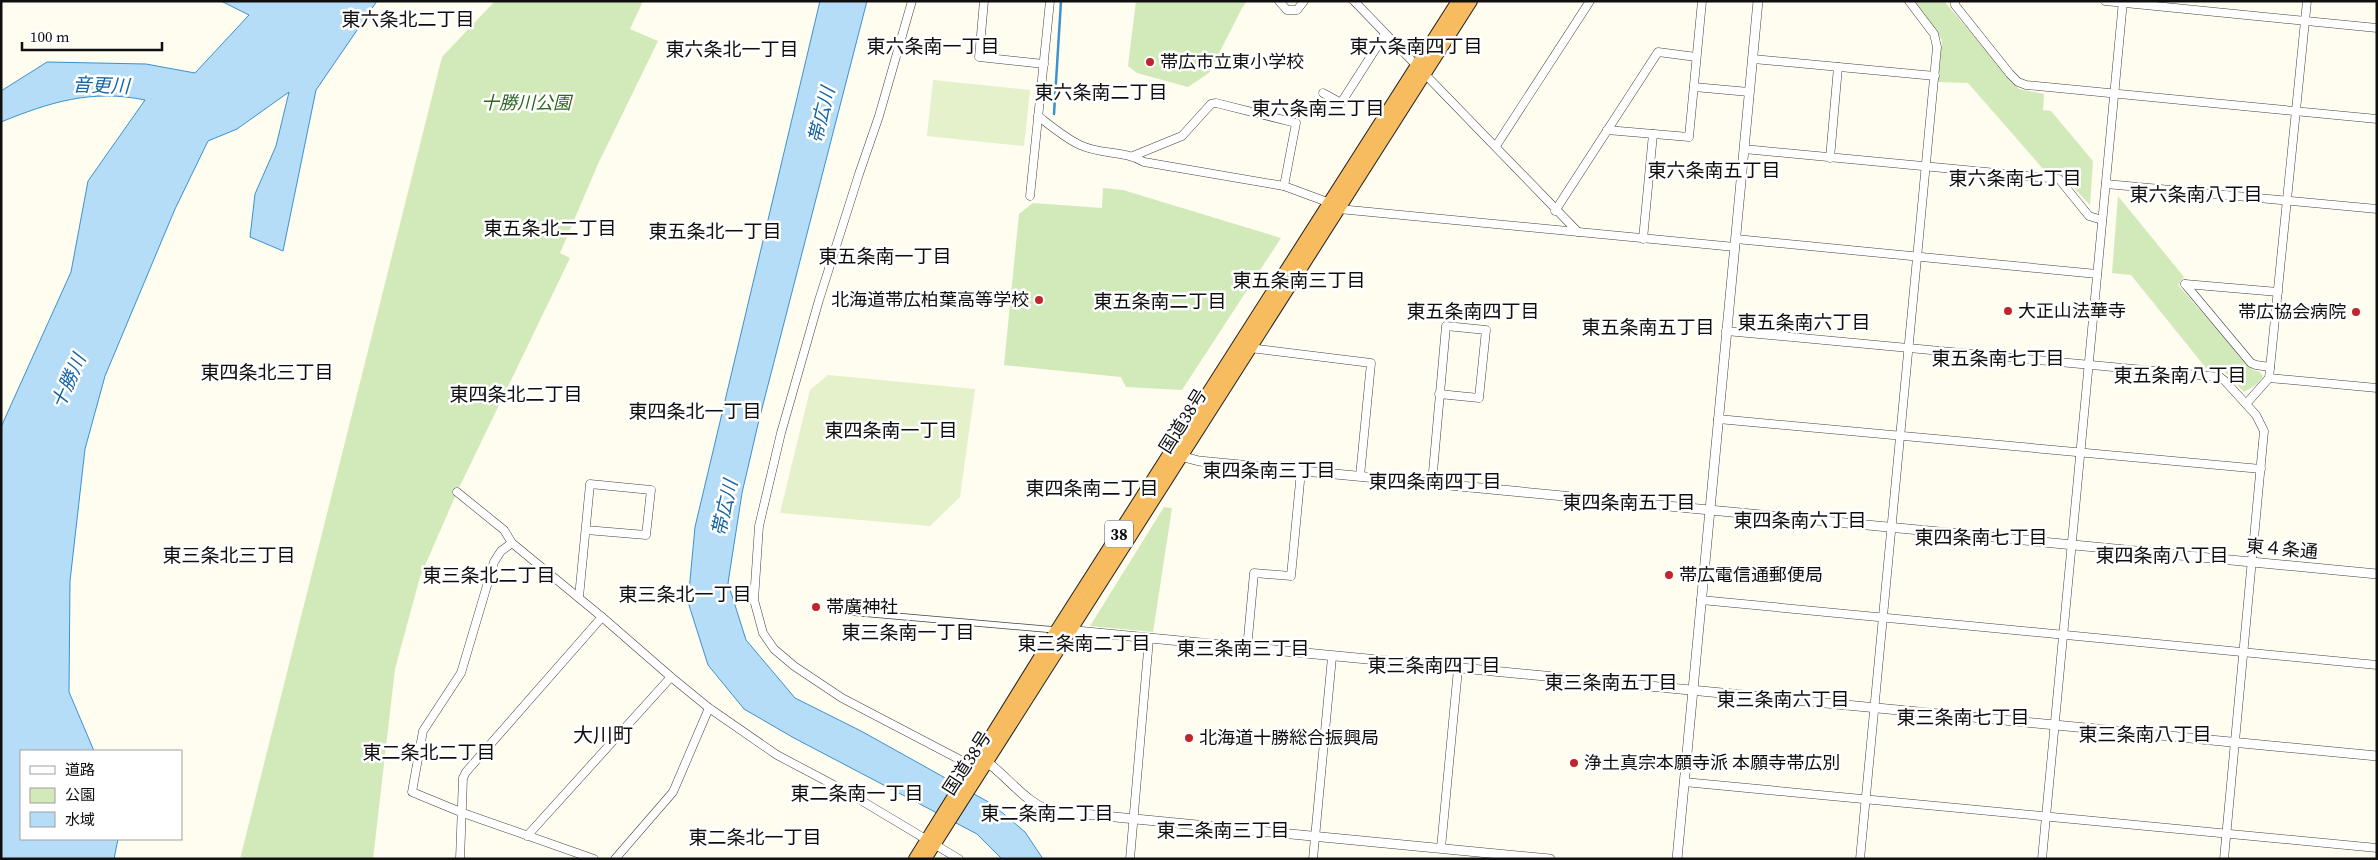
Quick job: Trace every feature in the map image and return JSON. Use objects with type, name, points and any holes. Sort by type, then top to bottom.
[{"type":"highway","name":"国道38号","points":[[1420,71],[1458,1]]},
{"type":"highway","name":"国道38号","points":[[915,859],[934,837],[966,788],[1064,630],[1420,71],[1471,1]]},
{"type":"highway","name":"国道38号","points":[[1176,455],[1250,348],[1334,206]]},
{"type":"highway","name":"国道38号","points":[[925,859],[934,837]]},
{"type":"street","points":[[912,1],[879,116],[824,283],[781,433],[758,526],[754,600],[763,633],[774,649],[794,666],[842,698],[981,764],[1002,772],[1042,809],[1133,820],[1441,848],[1493,856],[1550,859]]},
{"type":"street","points":[[984,1],[979,57],[1044,64]]},
{"type":"street","points":[[1030,196],[1050,1]]},
{"type":"street","points":[[1279,1],[1287,10],[1297,10],[1304,1]]},
{"type":"street","points":[[1354,1],[1420,71],[1496,146],[1555,211],[1578,232]]},
{"type":"street","points":[[1496,146],[1590,1]]},
{"type":"street","points":[[1607,130],[1688,137],[1702,1]]},
{"type":"street","points":[[1677,859],[1758,1]]},
{"type":"street","points":[[1860,859],[1938,47],[1934,34],[1909,1]]},
{"type":"street","points":[[1955,1],[1955,6],[2018,82],[2026,85],[2377,119]]},
{"type":"street","points":[[2105,1],[2377,28]]},
{"type":"street","points":[[2246,404],[2269,378],[2307,1]]},
{"type":"street","points":[[2042,859],[2082,453],[2123,2]]},
{"type":"street","points":[[1323,93],[1341,103],[1385,34]]},
{"type":"street","points":[[1555,211],[1658,52],[1696,57]]},
{"type":"street","points":[[1753,58],[1934,76]]},
{"type":"street","points":[[1830,158],[1838,67]]},
{"type":"street","points":[[1694,87],[1749,92]]},
{"type":"street","points":[[1133,156],[1182,136],[1211,104],[1216,103],[1296,123],[1284,186]]},
{"type":"street","points":[[1038,116],[1080,145],[1133,156],[1144,162],[1284,186],[1334,206],[1643,239],[1736,243],[1917,257],[2097,274]]},
{"type":"street","points":[[1643,239],[1653,134]]},
{"type":"street","points":[[1744,149],[2059,179],[2089,216],[2102,220]]},
{"type":"street","points":[[2106,184],[2377,210]]},
{"type":"street","points":[[2270,367],[2256,366],[2251,362],[2185,284],[2278,292]]},
{"type":"street","points":[[1432,483],[1439,394],[1446,326],[1486,330],[1479,398],[1439,394]]},
{"type":"street","points":[[1726,331],[2220,377],[2246,404],[2264,431],[2224,859]]},
{"type":"street","points":[[1250,348],[1371,363],[1360,476]]},
{"type":"street","points":[[2269,378],[2377,388]]},
{"type":"street","points":[[1718,419],[2261,470]]},
{"type":"street","name":"東４条通","points":[[1176,455],[1300,471],[2377,574]]},
{"type":"street","points":[[1247,649],[1254,573],[1292,576],[1300,471]]},
{"type":"street","points":[[579,597],[590,484],[651,490],[646,535],[586,530]]},
{"type":"street","points":[[457,492],[504,530],[512,543],[579,597],[670,677],[710,708],[777,755],[934,837],[959,859]]},
{"type":"street","points":[[512,543],[501,551],[494,562],[461,673],[423,731],[412,792],[463,813],[594,859]]},
{"type":"street","points":[[1701,600],[2377,665]]},
{"type":"street","points":[[849,612],[1064,630],[2377,756]]},
{"type":"street","points":[[460,859],[463,778],[466,772],[602,617]]},
{"type":"street","points":[[1130,859],[1149,639]]},
{"type":"street","points":[[1313,859],[1332,657]]},
{"type":"street","points":[[1441,848],[1458,669]]},
{"type":"street","points":[[528,836],[670,677]]},
{"type":"street","points":[[615,859],[674,792],[710,708]]},
{"type":"street","points":[[1684,782],[2377,848]]},
{"type":"green space","name":"十勝川公園","points":[[495,1],[643,1],[630,29],[658,41],[598,164],[560,253],[570,258],[457,492],[420,577],[395,669],[373,859],[240,859],[442,57]]},
{"type":"green space","points":[[1136,1],[1247,1],[1209,73],[1188,87],[1137,73],[1128,66]]},
{"type":"green space","points":[[1913,1],[1944,1],[2019,89],[2044,94],[2043,110],[2051,111],[2093,161],[2090,205],[2057,170],[2044,170],[1968,83],[1938,82],[1942,40]]},
{"type":"green space","points":[[933,80],[1030,90],[1024,146],[927,136]]},
{"type":"green space","points":[[1103,188],[1123,190],[1281,238],[1182,390],[1126,387],[1121,377],[1004,365],[1019,214],[1033,203],[1102,208]]},
{"type":"green space","points":[[2118,196],[2184,277],[2178,285],[2253,370],[2260,372],[2263,376],[2255,386],[2244,392],[2221,368],[2206,368],[2131,275],[2112,273]]},
{"type":"green space","points":[[828,375],[975,389],[960,497],[930,526],[780,513],[810,390]]},
{"type":"green space","points":[[1164,507],[1172,508],[1153,632],[1090,626]]},
{"type":"water","points":[[221,1],[377,1],[316,90],[283,251],[250,237],[255,194],[276,146],[289,92],[237,129],[208,141],[175,209],[105,376],[85,449],[70,581],[69,692],[94,750],[20,750],[20,840],[118,840],[114,859],[1,859],[1,427],[71,272],[88,181],[145,100],[107,96],[72,99],[54,103],[1,122],[1,91],[47,62],[146,64],[195,73],[249,15]]},
{"type":"water","name":"帯広川","points":[[820,1],[867,1],[759,420],[742,493],[728,583],[746,640],[795,698],[861,731],[992,804],[1025,832],[1043,859],[1002,859],[977,834],[794,738],[744,709],[708,665],[688,602],[695,527]]},
{"type":"waterway","points":[[1054,114],[1061,1]]},
{"type":"place","name":"帯広市立東小学校","points":[[1150,62]]},
{"type":"place","name":"北海道帯広柏葉高等学校","points":[[1039,300]]},
{"type":"place","name":"大正山法華寺","points":[[2008,311]]},
{"type":"place","name":"帯広協会病院","points":[[2356,312]]},
{"type":"place","name":"帯広電信通郵便局","points":[[1669,575]]},
{"type":"place","name":"帯廣神社","points":[[816,607]]},
{"type":"place","name":"北海道十勝総合振興局","points":[[1189,738]]},
{"type":"place","name":"浄土真宗本願寺派 本願寺帯広別","points":[[1574,763]]},
{"type":"district","name":"東六条北二丁目","points":[[408,19]]},
{"type":"district","name":"東六条南一丁目","points":[[933,46]]},
{"type":"district","name":"東六条南四丁目","points":[[1416,46]]},
{"type":"district","name":"東六条北一丁目","points":[[732,49]]},
{"type":"district","name":"東六条南二丁目","points":[[1101,92]]},
{"type":"district","name":"東六条南三丁目","points":[[1318,108]]},
{"type":"district","name":"東六条南五丁目","points":[[1714,170]]},
{"type":"district","name":"東六条南七丁目","points":[[2015,178]]},
{"type":"district","name":"東六条南八丁目","points":[[2196,194]]},
{"type":"district","name":"東五条北二丁目","points":[[550,228]]},
{"type":"district","name":"東五条北一丁目","points":[[715,231]]},
{"type":"district","name":"東五条南一丁目","points":[[885,256]]},
{"type":"district","name":"東五条南三丁目","points":[[1299,280]]},
{"type":"district","name":"東五条南二丁目","points":[[1160,301]]},
{"type":"district","name":"東五条南四丁目","points":[[1473,311]]},
{"type":"district","name":"東五条南六丁目","points":[[1804,322]]},
{"type":"district","name":"東五条南五丁目","points":[[1648,327]]},
{"type":"district","name":"東五条南七丁目","points":[[1998,358]]},
{"type":"district","name":"東四条北三丁目","points":[[267,372]]},
{"type":"district","name":"東五条南八丁目","points":[[2180,375]]},
{"type":"district","name":"東四条北二丁目","points":[[516,394]]},
{"type":"district","name":"東四条北一丁目","points":[[695,411]]},
{"type":"district","name":"東四条南一丁目","points":[[891,430]]},
{"type":"district","name":"東四条南三丁目","points":[[1269,470]]},
{"type":"district","name":"東四条南四丁目","points":[[1435,481]]},
{"type":"district","name":"東四条南二丁目","points":[[1092,488]]},
{"type":"district","name":"東四条南五丁目","points":[[1629,502]]},
{"type":"district","name":"東四条南六丁目","points":[[1800,520]]},
{"type":"district","name":"東四条南七丁目","points":[[1981,537]]},
{"type":"district","name":"東三条北三丁目","points":[[229,555]]},
{"type":"district","name":"東四条南八丁目","points":[[2162,555]]},
{"type":"district","name":"東三条北二丁目","points":[[489,575]]},
{"type":"district","name":"東三条北一丁目","points":[[685,594]]},
{"type":"district","name":"東三条南一丁目","points":[[908,632]]},
{"type":"district","name":"東三条南二丁目","points":[[1084,643]]},
{"type":"district","name":"東三条南三丁目","points":[[1243,648]]},
{"type":"district","name":"東三条南四丁目","points":[[1434,665]]},
{"type":"district","name":"東三条南五丁目","points":[[1611,682]]},
{"type":"district","name":"東三条南六丁目","points":[[1783,699]]},
{"type":"district","name":"東三条南七丁目","points":[[1963,717]]},
{"type":"district","name":"東三条南八丁目","points":[[2145,734]]},
{"type":"district","name":"大川町","points":[[603,735]]},
{"type":"district","name":"東二条北二丁目","points":[[429,752]]},
{"type":"district","name":"東二条南一丁目","points":[[857,793]]},
{"type":"district","name":"東二条南二丁目","points":[[1047,813]]},
{"type":"district","name":"東二条南三丁目","points":[[1223,830]]},
{"type":"district","name":"東二条北一丁目","points":[[755,837]]},
{"type":"water label","name":"音更川","points":[[101,85]]},
{"type":"water label","name":"十勝川","points":[[68,381]]}]
